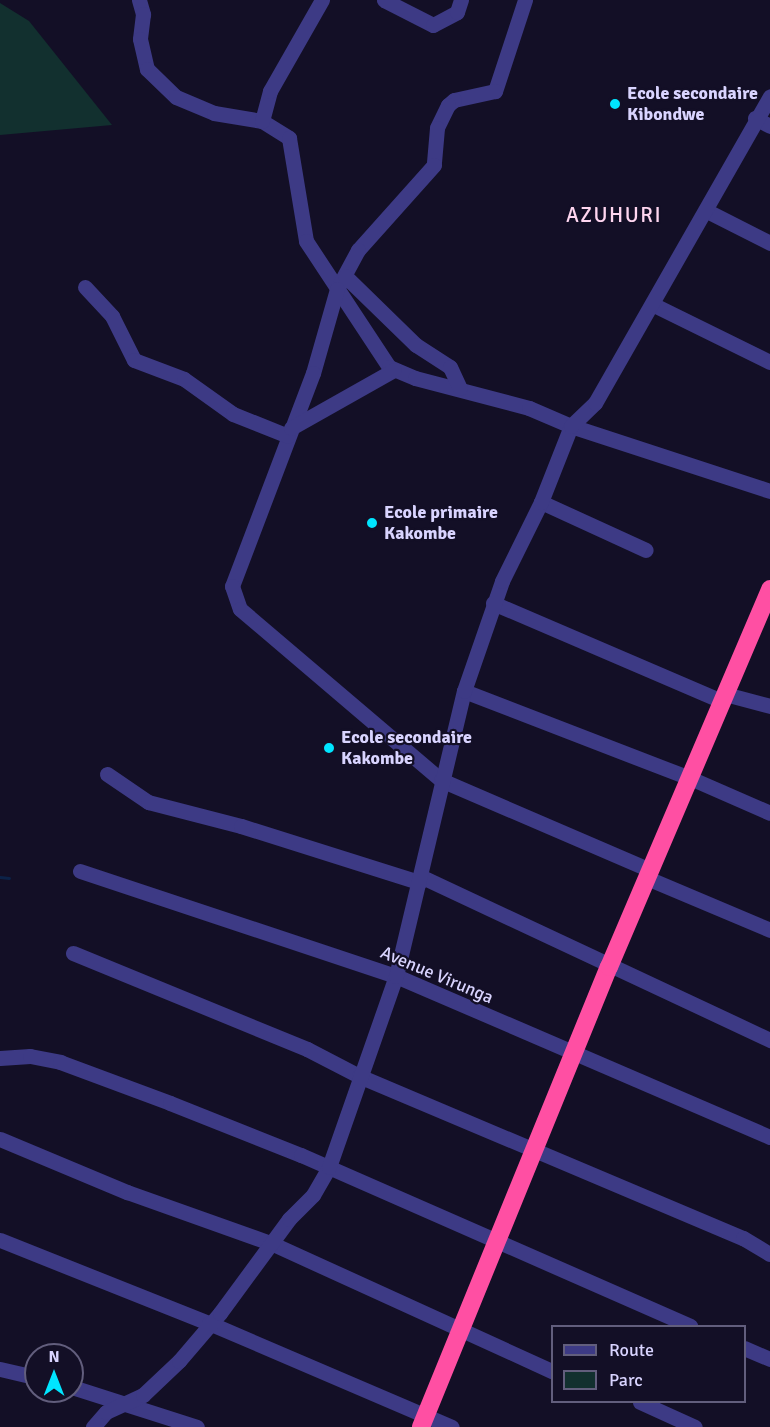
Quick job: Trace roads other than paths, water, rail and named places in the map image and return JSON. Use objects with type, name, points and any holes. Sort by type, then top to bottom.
[{"type":"highway","points":[[422,1422],[609,967],[769,594]]},
{"type":"street","points":[[139,0],[147,69],[176,97],[214,113],[262,121],[290,138],[306,241],[341,283],[416,345],[450,367],[460,387]]},
{"type":"street","points":[[262,121],[270,91],[322,0]]},
{"type":"street","points":[[384,0],[433,25],[457,12],[461,0]]},
{"type":"street","points":[[524,0],[495,91],[448,105],[437,128],[434,165],[409,197],[373,230],[341,283],[323,346],[232,586],[240,609],[441,780],[770,930]]},
{"type":"street","points":[[93,1427],[106,1412],[125,1407],[143,1395],[179,1361],[273,1244],[289,1219],[313,1195],[329,1167],[359,1076],[396,976],[464,691],[493,603],[540,502],[571,426],[590,411],[631,336],[654,305],[707,211],[755,118],[770,96]]},
{"type":"street","points":[[755,118],[770,126]]},
{"type":"street","points":[[707,211],[770,243]]},
{"type":"street","points":[[341,283],[381,360],[394,370],[460,387],[553,416],[571,426],[770,491]]},
{"type":"street","points":[[85,287],[112,316],[134,360],[184,379],[234,414],[290,432],[394,370]]},
{"type":"street","points":[[654,305],[770,362]]},
{"type":"street","points":[[540,502],[646,550]]},
{"type":"street","points":[[493,603],[724,697],[770,706]]},
{"type":"street","points":[[464,691],[690,778],[770,813]]},
{"type":"street","points":[[107,774],[147,802],[241,826],[419,879],[770,1040]]},
{"type":"street","name":"Avenue Virunga","points":[[80,871],[396,976],[573,1055],[770,1137]]},
{"type":"street","points":[[73,953],[307,1050],[359,1076],[536,1149],[770,1254]]},
{"type":"street","points":[[0,1058],[30,1056],[60,1062],[329,1167],[688,1325]]},
{"type":"street","points":[[0,1139],[127,1192],[273,1244],[460,1327],[551,1371]]},
{"type":"street","points":[[0,1240],[209,1323],[422,1422],[452,1427]]},
{"type":"street","points":[[746,1349],[770,1359]]},
{"type":"street","points":[[0,1369],[24,1374]]},
{"type":"street","points":[[84,1392],[125,1407],[197,1427]]},
{"type":"street","points":[[644,1403],[695,1427]]},
{"type":"waterway","points":[[0,877],[9,878]]},
{"type":"place","name":"Ecole secondaire Kibondwe","points":[[615,104]]},
{"type":"place","name":"Ecole primaire Kakombe","points":[[372,523]]},
{"type":"place","name":"Ecole secondaire Kakombe","points":[[329,748]]},
{"type":"district","name":"AZUHURI","points":[[614,215]]}]
